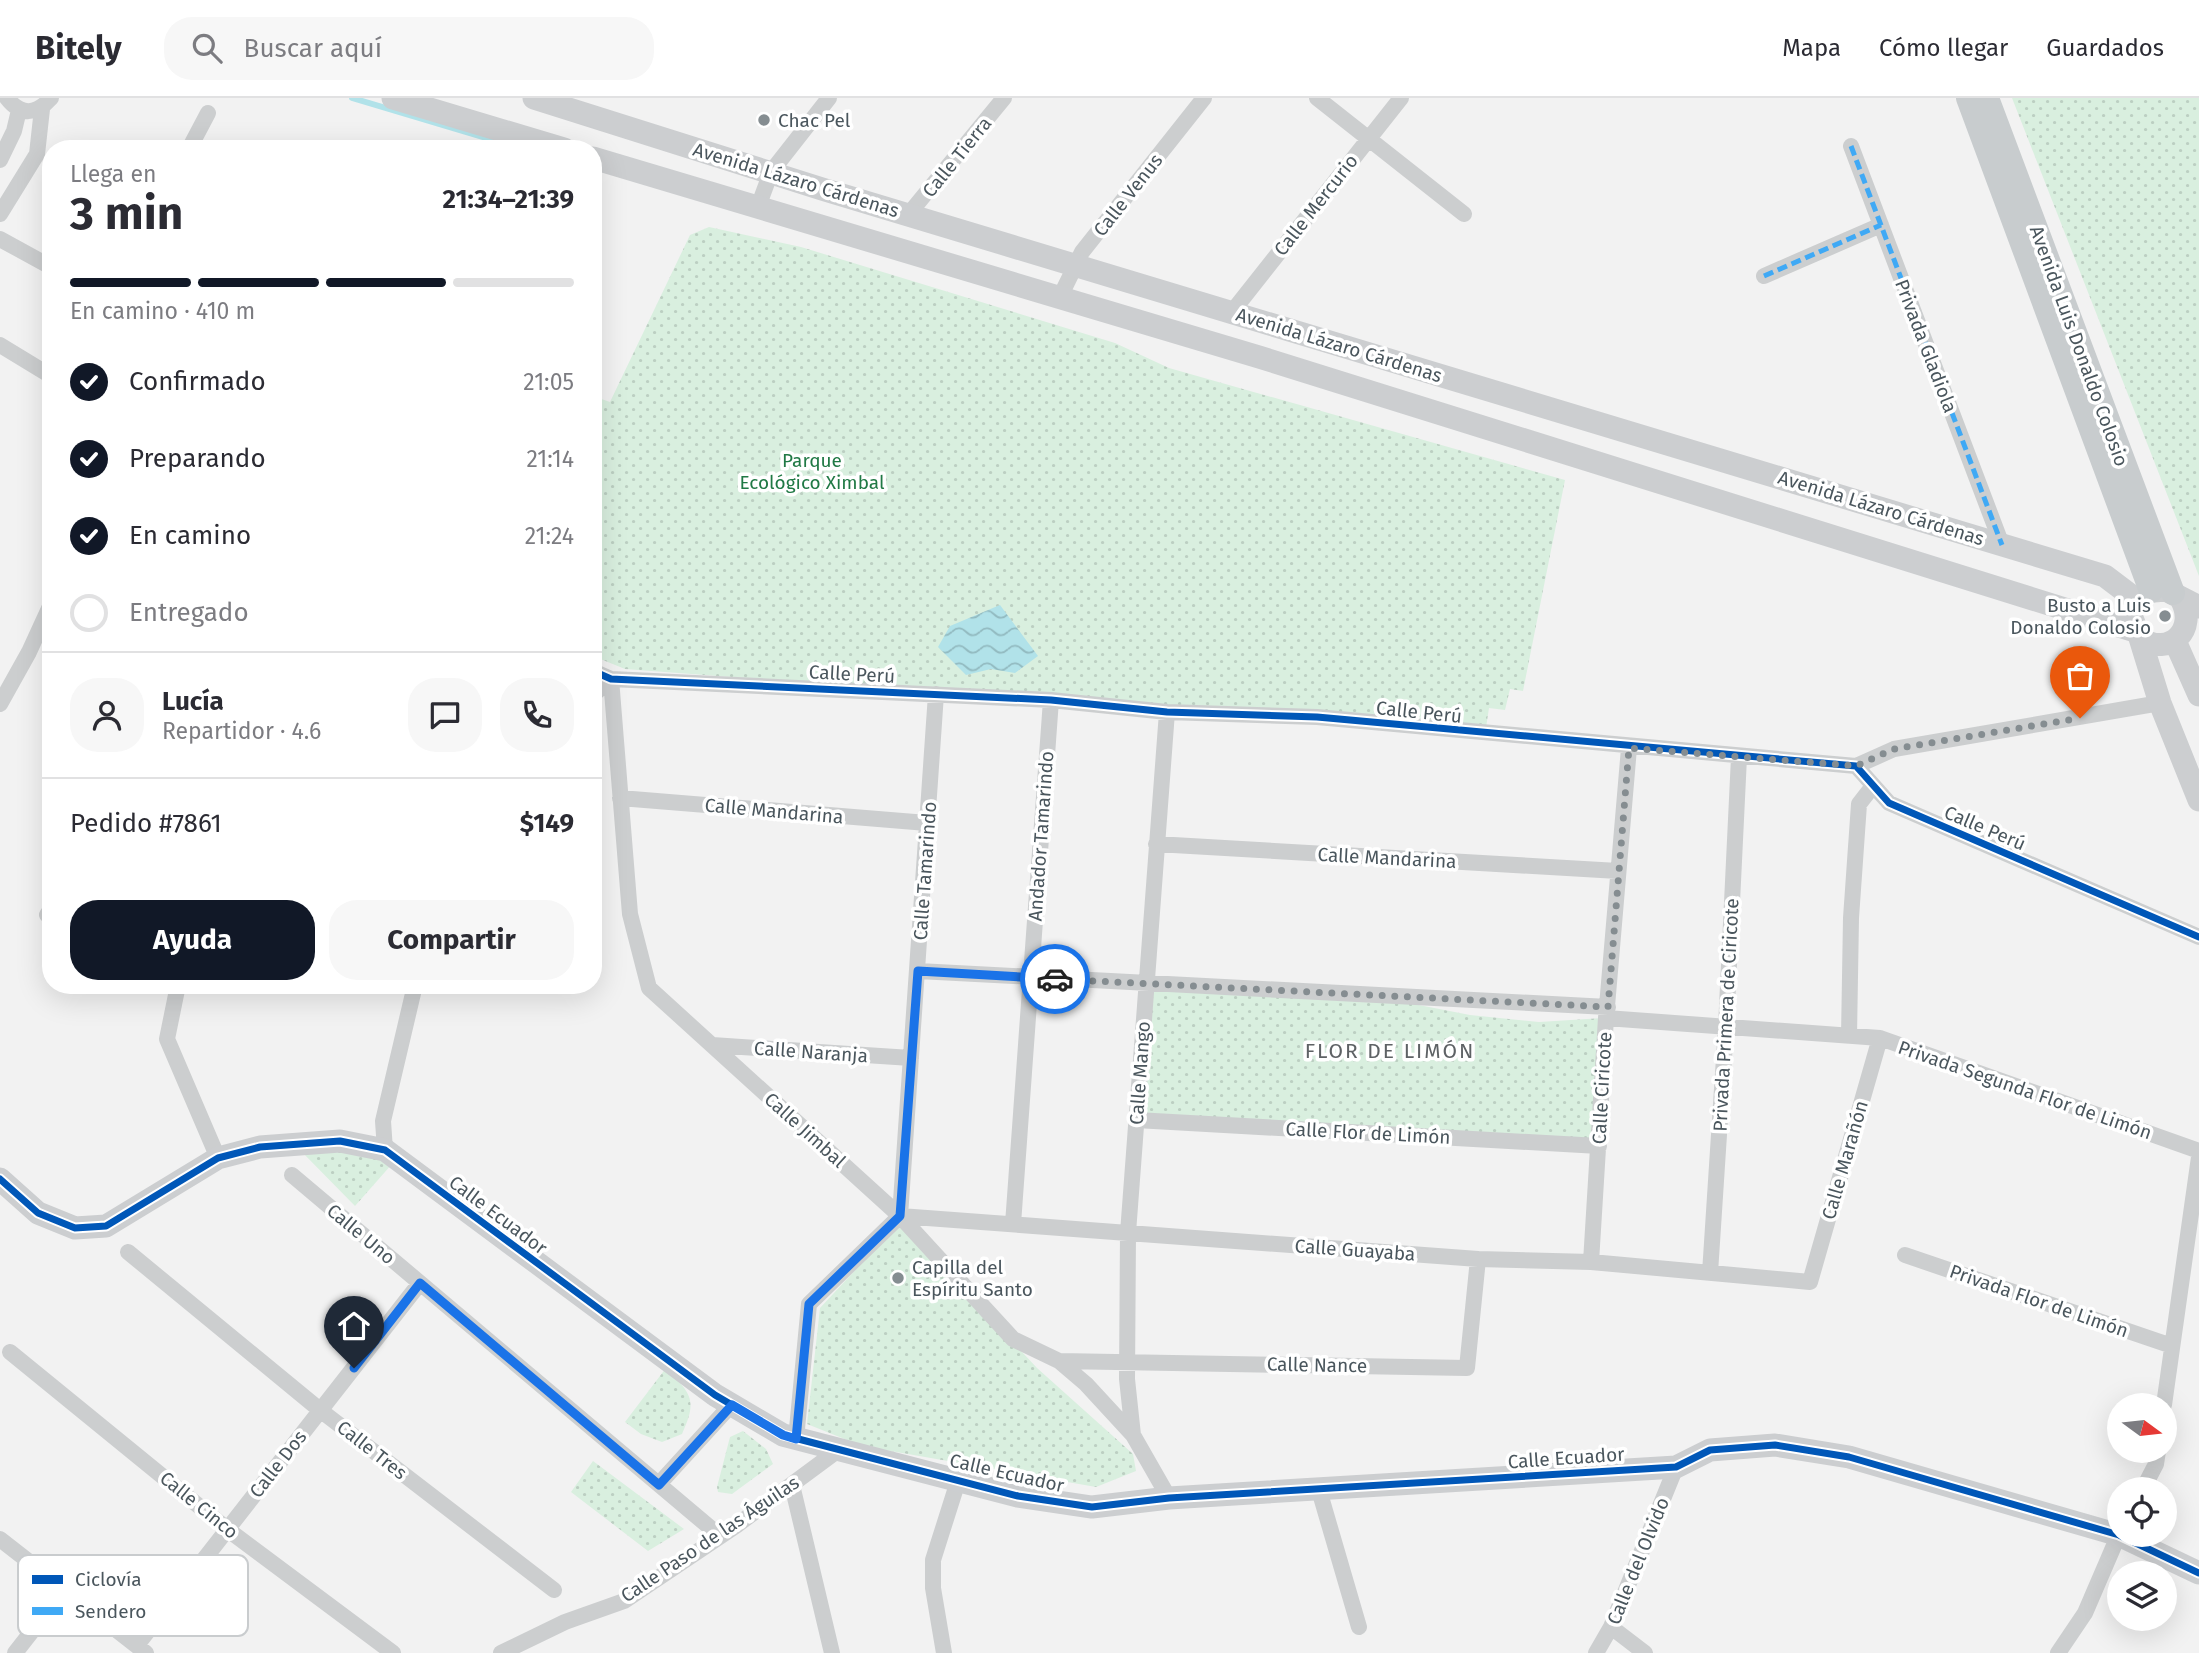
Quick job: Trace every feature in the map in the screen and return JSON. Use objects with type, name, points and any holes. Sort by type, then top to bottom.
[{"type":"main road","points":[[393,98],[534,140]]},
{"type":"main road","name":"Avenida Lázaro Cárdenas","points":[[534,98],[561,102],[908,215],[2105,576],[2168,598]]},
{"type":"main road","points":[[1968,98],[2168,598],[2188,616],[2185,641],[2199,695]]},
{"type":"main road","name":"Avenida Luis Donaldo Colosio","points":[[1987,98],[2168,598]]},
{"type":"main road","name":"Avenida Lázaro Cárdenas","points":[[602,161],[1259,357],[2138,634]]},
{"type":"main road","points":[[1259,357],[1268,323]]},
{"type":"main road","points":[[2168,598],[2132,614],[2160,703],[2199,800]]},
{"type":"main road","points":[[2138,634],[2158,646],[2185,641]]},
{"type":"main road","name":"Calle Ecuador","points":[[1,1183],[38,1213],[75,1228],[106,1226],[218,1158],[260,1147],[340,1141],[384,1150],[732,1405],[783,1435],[838,1451],[959,1478],[1018,1496],[1092,1507],[1169,1498],[1676,1467],[1710,1450],[1775,1445],[1849,1457],[2107,1532]]},
{"type":"main road","name":"Calle Ecuador","points":[[2144,1547],[2199,1573]]},
{"type":"street","points":[[6,98],[19,110],[30,112],[46,104]]},
{"type":"street","points":[[758,207],[771,172],[829,98]]},
{"type":"street","name":"Calle Tierra","points":[[908,215],[1004,98]]},
{"type":"street","name":"Calle Venus","points":[[1060,297],[1082,253],[1204,98]]},
{"type":"street","points":[[1317,98],[1464,214]]},
{"type":"street","name":"Calle Mercurio","points":[[1232,312],[1401,98]]},
{"type":"street","points":[[0,215],[37,154],[46,104]]},
{"type":"street","points":[[0,160],[14,131],[19,110]]},
{"type":"street","points":[[194,140],[208,113]]},
{"type":"street","name":"Privada Gladiola","points":[[1851,146],[2003,545]]},
{"type":"street","points":[[1764,276],[1881,225]]},
{"type":"street","points":[[0,239],[42,262]]},
{"type":"street","points":[[0,345],[42,371]]},
{"type":"street","points":[[0,704],[42,633]]},
{"type":"street","name":"Calle Perú","points":[[602,674],[611,679],[1051,700],[1167,712],[1317,717],[1629,748],[1856,766],[1894,749],[2160,703]]},
{"type":"street","points":[[602,687],[611,679]]},
{"type":"street","name":"Calle Jimbal","points":[[611,679],[630,914],[649,988],[900,1216],[1013,1339],[1059,1361],[1086,1384],[1133,1435],[1169,1498]]},
{"type":"street","name":"Calle Tamarindo","points":[[900,1216],[936,694]]},
{"type":"street","name":"Andador Tamarindo","points":[[1013,1224],[1051,700]]},
{"type":"street","name":"Calle Mango","points":[[1133,1435],[1128,1362],[1128,1233],[1167,712]]},
{"type":"street","name":"Calle Ciricote","points":[[1591,1262],[1607,1013],[1629,748]]},
{"type":"street","name":"Privada Primera de Ciricote","points":[[1710,1273],[1726,1027],[1739,757]]},
{"type":"street","name":"Calle Perú","points":[[1856,766],[1889,803],[2199,937]]},
{"type":"street","points":[[1849,1036],[1851,918],[1858,804],[1873,786]]},
{"type":"street","name":"Calle Mandarina","points":[[620,798],[928,823]]},
{"type":"street","name":"Calle Mandarina","points":[[1156,844],[1618,871]]},
{"type":"street","name":"Privada Segunda Flor de Limón","points":[[918,971],[1607,1013],[1726,1027],[1880,1038],[2199,1151]]},
{"type":"street","points":[[176,994],[167,1039],[218,1158]]},
{"type":"street","points":[[384,1150],[383,1121],[413,994]]},
{"type":"street","name":"Calle Marañón","points":[[1810,1282],[1880,1038]]},
{"type":"street","name":"Calle Naranja","points":[[712,1045],[911,1058]]},
{"type":"street","name":"Calle Flor de Limón","points":[[1136,1120],[1599,1146]]},
{"type":"street","points":[[2166,1393],[2199,1157]]},
{"type":"street","name":"Calle Uno","points":[[292,1175],[720,1536]]},
{"type":"street","points":[[796,1439],[809,1304],[900,1216]]},
{"type":"street","name":"Calle Guayaba","points":[[900,1216],[1478,1259],[1591,1262],[1810,1282]]},
{"type":"street","name":"Calle Tres","points":[[128,1252],[320,1410],[554,1590]]},
{"type":"street","name":"Privada Flor de Limón","points":[[1905,1255],[2172,1346]]},
{"type":"street","name":"Calle Nance","points":[[1059,1361],[1467,1368],[1478,1259]]},
{"type":"street","name":"Calle Dos","points":[[209,1555],[420,1283]]},
{"type":"street","name":"Calle Cinco","points":[[10,1352],[228,1529],[393,1653]]},
{"type":"street","points":[[659,1485],[732,1405]]},
{"type":"street","name":"Calle Paso de las Águilas","points":[[501,1653],[565,1622],[624,1601],[838,1451]]},
{"type":"street","name":"Calle del Olvido","points":[[1596,1653],[1611,1627],[1676,1467]]},
{"type":"street","points":[[944,1653],[933,1588],[933,1560],[959,1478]]},
{"type":"street","points":[[792,1485],[832,1653]]},
{"type":"street","points":[[1319,1489],[1359,1627]]},
{"type":"street","points":[[0,1539],[21,1555]]},
{"type":"street","points":[[2058,1653],[2085,1613],[2114,1547]]},
{"type":"street","points":[[1611,1627],[1645,1653]]},
{"type":"street","points":[[15,1653],[28,1636]]},
{"type":"street","points":[[125,1636],[141,1649]]},
{"type":"green space","points":[[2012,98],[2199,98],[2199,576]]},
{"type":"green space","name":"Parque Ecológico Ximbal","points":[[709,227],[801,247],[1115,343],[1169,368],[1565,480],[1523,691],[1510,689],[1505,710],[1489,708],[1485,734],[625,669],[602,660],[602,399],[610,402],[690,235]]},
{"type":"green space","points":[[1149,989],[1388,999],[1470,1015],[1539,1022],[1603,1018],[1596,1142],[1139,1118]]},
{"type":"green space","points":[[343,1146],[392,1164],[355,1206],[299,1149]]},
{"type":"green space","points":[[900,1222],[1037,1368],[1133,1454],[1136,1471],[1096,1487],[862,1446],[807,1424],[820,1308]]},
{"type":"green space","points":[[666,1368],[686,1391],[691,1405],[682,1434],[662,1442],[641,1434],[625,1422]]},
{"type":"green space","points":[[743,1431],[766,1449],[773,1464],[732,1494],[718,1492],[730,1437]]},
{"type":"green space","points":[[593,1461],[684,1529],[648,1551],[571,1492]]},
{"type":"water","points":[[1000,605],[1038,656],[1015,673],[991,669],[966,675],[938,647],[950,626]]},
{"type":"waterway","points":[[352,98],[493,140]]},
{"type":"marked path","points":[[1851,146],[2002,545]]},
{"type":"marked path","points":[[1764,276],[1881,225]]},
{"type":"cycle path","points":[[602,675],[611,679],[1051,700],[1167,712],[1317,717],[1856,766],[1889,803],[2199,937]]},
{"type":"cycle path","points":[[0,1179],[38,1213],[75,1228],[106,1226],[218,1158],[260,1147],[340,1141],[385,1150],[715,1395],[783,1435],[1018,1496],[1092,1507],[1169,1498],[1676,1467],[1710,1450],[1775,1445],[1849,1457],[2119,1535],[2199,1573]]},
{"type":"way so far","points":[[1055,979],[1608,1007],[1629,748],[1856,766],[1894,749],[2080,718]]},
{"type":"place","name":"Chac Pel","points":[[764,120]]},
{"type":"place","name":"Busto a Luis Donaldo Colosio","points":[[2165,616]]},
{"type":"place","name":"Capilla del Espíritu Santo","points":[[898,1278]]},
{"type":"district","name":"FLOR DE LIMÓN","points":[[1390,1051]]},
{"type":"route","points":[[354,1368],[420,1283],[659,1485],[732,1405],[783,1435],[796,1439],[809,1304],[900,1216],[918,971],[1055,979]]}]
